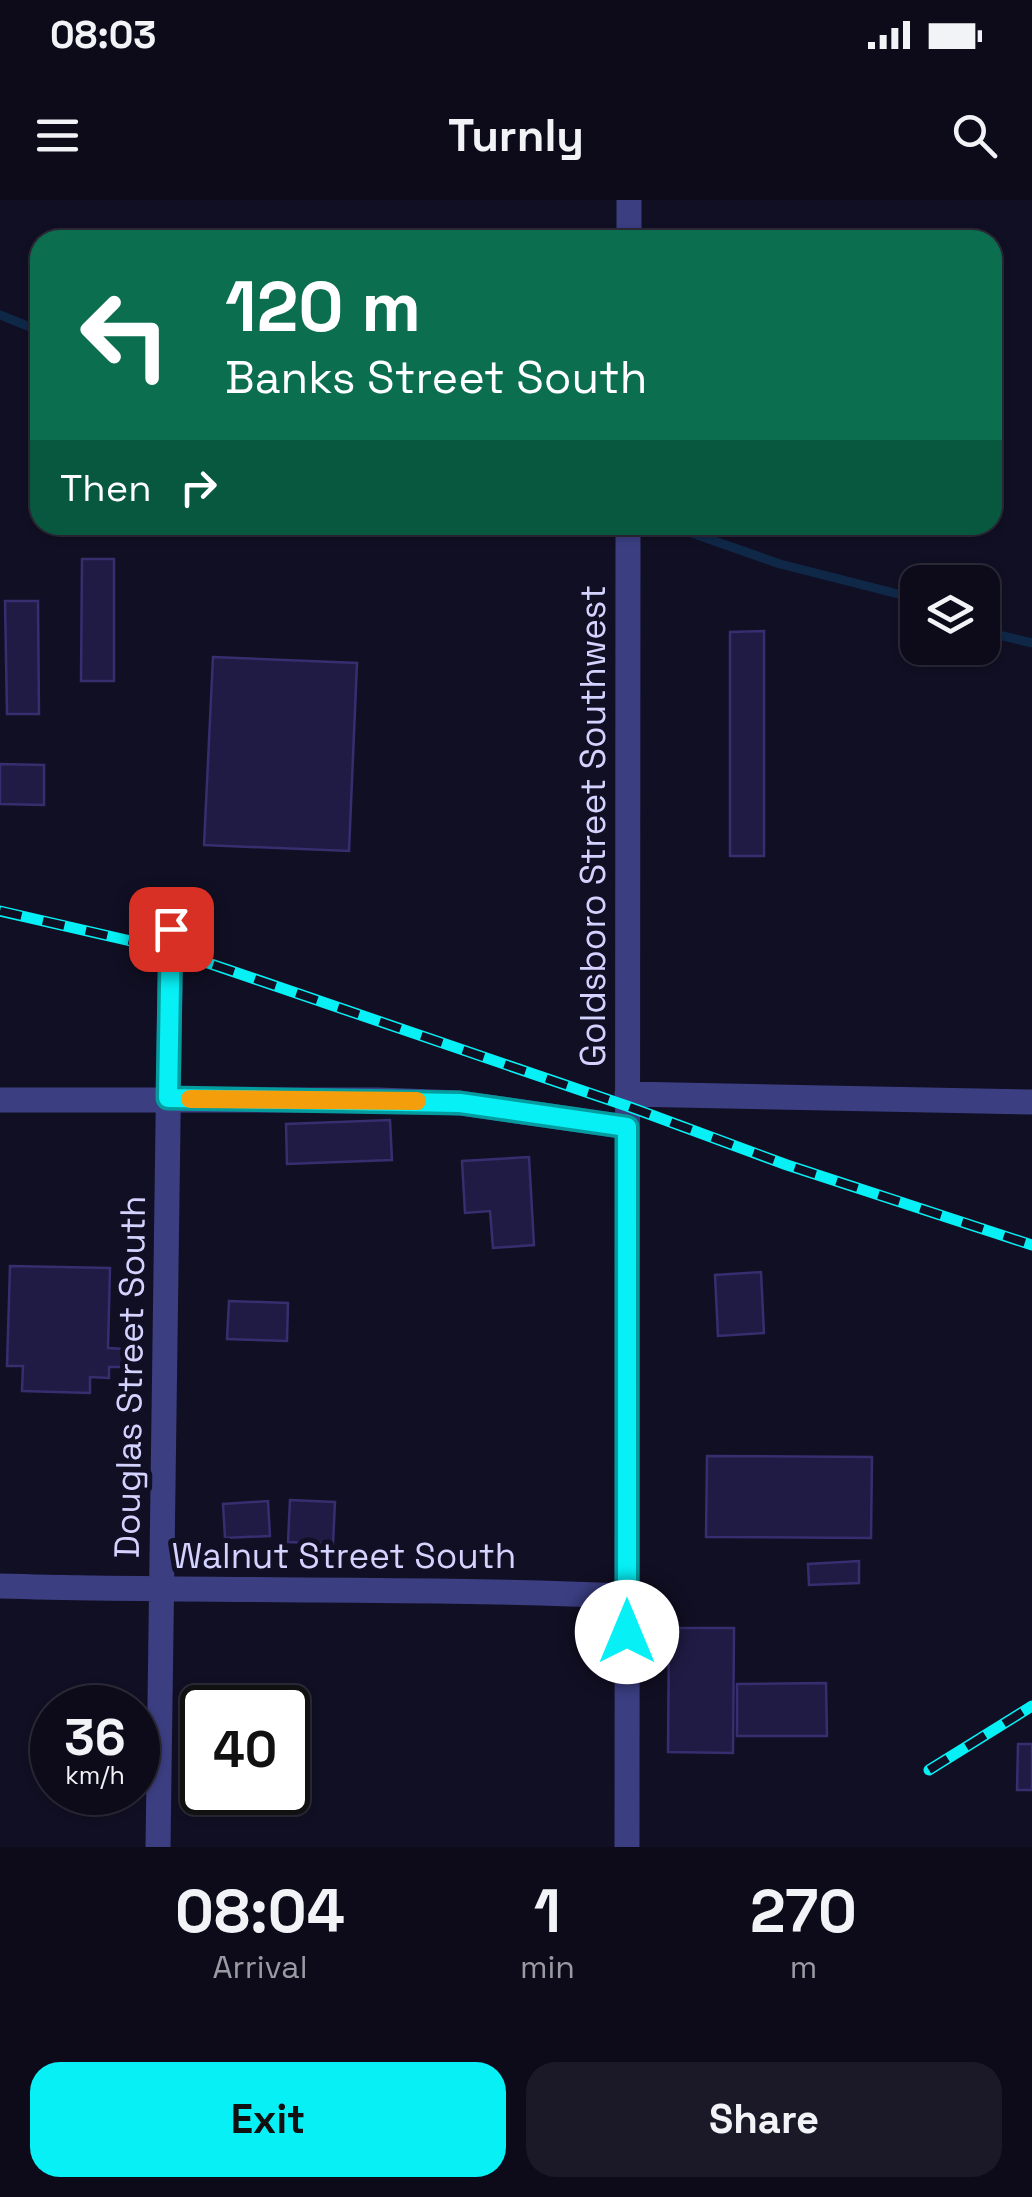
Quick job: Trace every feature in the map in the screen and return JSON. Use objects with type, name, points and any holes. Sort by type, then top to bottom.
[{"type":"street","points":[[628,200],[628,230]]},
{"type":"street","name":"Goldsboro Street Southwest","points":[[626,1847],[628,535]]},
{"type":"street","name":"Douglas Street South","points":[[158,1847],[171,908]]},
{"type":"street","points":[[628,1094],[1032,1102]]},
{"type":"street","points":[[0,1100],[168,1098],[460,1103],[627,1127]]},
{"type":"street","name":"Walnut Street South","points":[[0,1586],[483,1590],[627,1596]]},
{"type":"building","points":[[82,559],[114,559],[114,681],[81,681]]},
{"type":"building","points":[[5,601],[38,601],[39,714],[7,714]]},
{"type":"building","points":[[764,631],[764,856],[730,856],[730,632]]},
{"type":"building","points":[[213,657],[357,663],[349,851],[204,845]]},
{"type":"building","points":[[0,764],[44,765],[44,805],[0,804]]},
{"type":"building","points":[[390,1120],[392,1160],[287,1164],[286,1124]]},
{"type":"building","points":[[529,1157],[534,1245],[493,1248],[490,1211],[465,1213],[462,1161]]},
{"type":"building","points":[[10,1266],[110,1268],[108,1348],[125,1349],[124,1367],[109,1367],[109,1378],[90,1377],[90,1393],[22,1391],[23,1366],[7,1366]]},
{"type":"building","points":[[761,1272],[764,1333],[718,1336],[715,1275]]},
{"type":"building","points":[[229,1301],[288,1303],[287,1341],[227,1339]]},
{"type":"building","points":[[707,1456],[872,1457],[871,1538],[706,1537]]},
{"type":"building","points":[[290,1500],[335,1502],[333,1544],[288,1542]]},
{"type":"building","points":[[268,1501],[270,1536],[225,1538],[223,1504]]},
{"type":"building","points":[[859,1561],[859,1583],[809,1585],[808,1564]]},
{"type":"building","points":[[669,1628],[734,1628],[733,1753],[668,1752]]},
{"type":"building","points":[[826,1683],[827,1736],[737,1736],[737,1684]]},
{"type":"building","points":[[1018,1744],[1032,1744],[1032,1790],[1017,1790]]},
{"type":"waterway","points":[[0,315],[30,327]]},
{"type":"waterway","points":[[697,535],[780,564],[900,594]]},
{"type":"waterway","points":[[1000,635],[1032,643]]},
{"type":"railway","points":[[0,911],[170,950],[627,1106],[787,1165],[1032,1245]]},
{"type":"railway","points":[[929,1770],[1032,1706]]},
{"type":"slow traffic","points":[[190,1099],[417,1101]]},
{"type":"route","points":[[171,929],[168,1098],[460,1103],[627,1127],[627,1632]]}]
